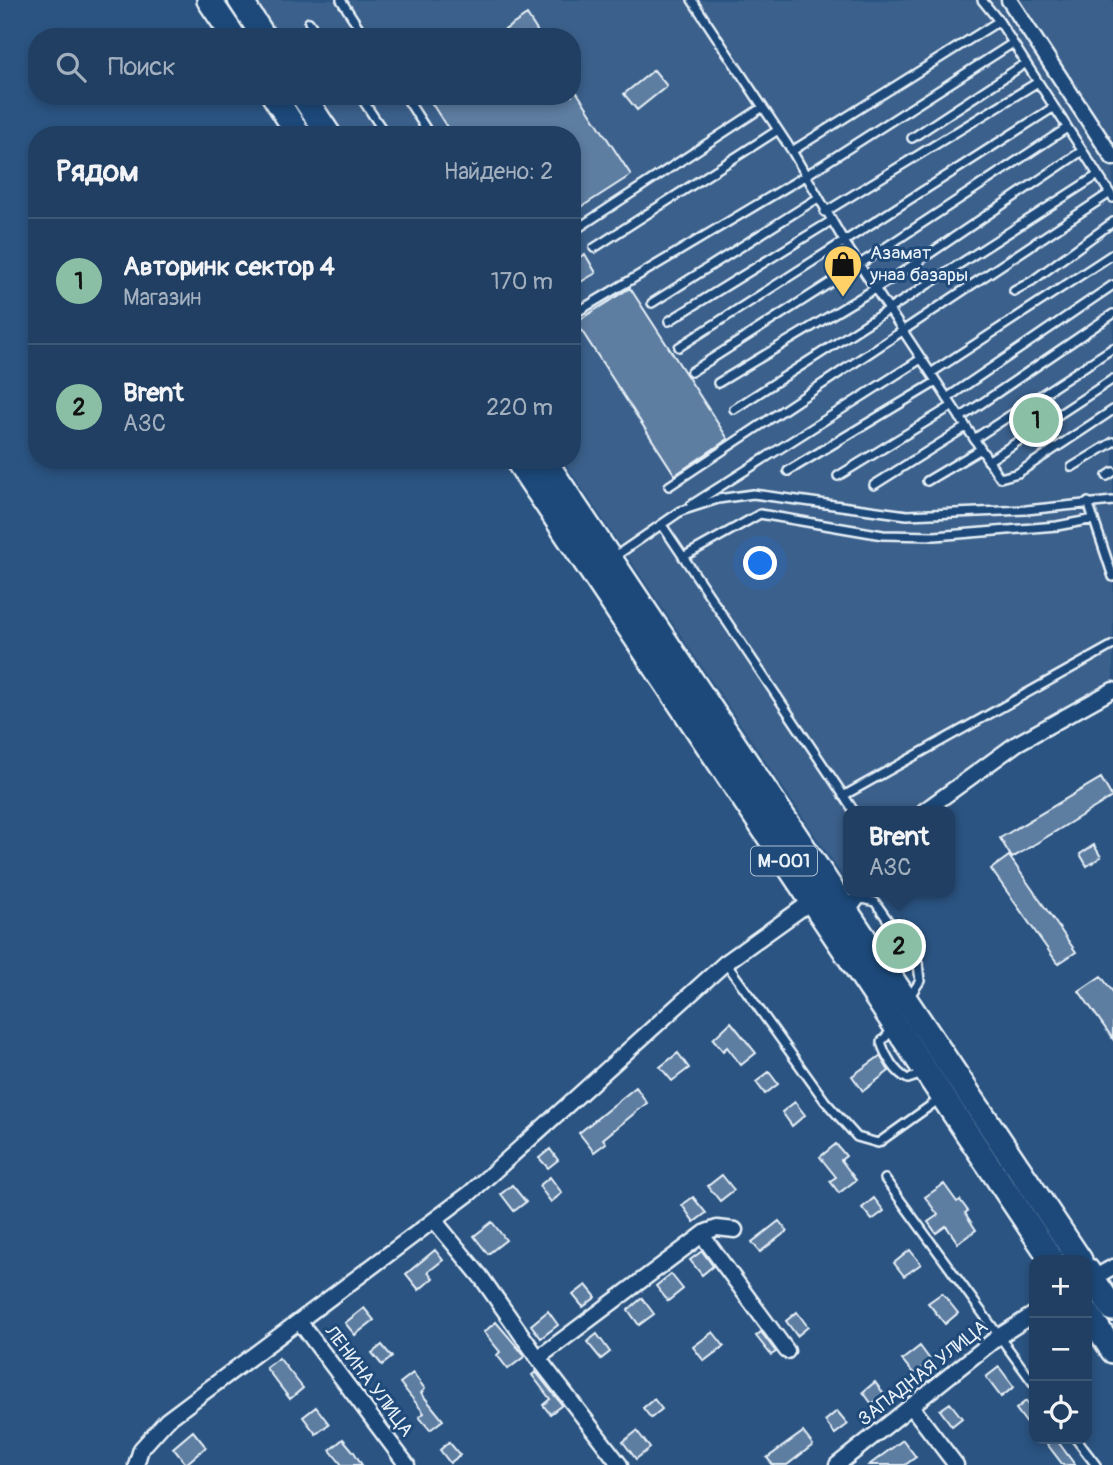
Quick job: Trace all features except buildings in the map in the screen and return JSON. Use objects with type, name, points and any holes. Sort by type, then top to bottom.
[{"type":"main road","points":[[209,0],[228,28]]},
{"type":"main road","points":[[245,2],[259,28]]},
{"type":"main road","points":[[280,105],[293,126]]},
{"type":"main road","points":[[309,105],[323,126]]},
{"type":"main road","name":"M-001","points":[[523,469],[1073,1255]]},
{"type":"main road","name":"M-001","points":[[550,469],[820,895],[855,901],[905,1014],[927,1073],[1049,1255]]},
{"type":"main road","name":"M-001","points":[[1092,1281],[1113,1309]]},
{"type":"main road","points":[[1091,1318],[1113,1351]]},
{"type":"street","points":[[1009,0],[1113,158]]},
{"type":"street","points":[[931,806],[1016,744],[1113,690]]},
{"type":"street","points":[[136,1465],[141,1449],[167,1420],[470,1193],[725,963],[820,895]]},
{"type":"street","points":[[434,1220],[481,1277],[538,1358],[620,1465]]},
{"type":"street","points":[[538,1358],[702,1235],[717,1228],[735,1230]]},
{"type":"street","points":[[702,1235],[787,1351]]},
{"type":"street","points":[[1092,1272],[1113,1267]]},
{"type":"street","name":"ЗАПАДНАЯ УЛИЦА","points":[[837,1465],[998,1336],[1029,1317]]},
{"type":"street","name":"ЛЕНИНА УЛИЦА","points":[[299,1321],[407,1465]]},
{"type":"street","points":[[911,1406],[956,1465]]},
{"type":"lane","points":[[341,0],[359,28]]},
{"type":"lane","points":[[692,0],[792,151],[825,212],[1000,478],[1010,477],[1113,410]]},
{"type":"lane","points":[[668,486],[1111,196],[999,21],[982,0]]},
{"type":"lane","points":[[792,151],[999,21]]},
{"type":"lane","points":[[309,22],[313,28]]},
{"type":"lane","points":[[581,310],[806,176],[1013,43]]},
{"type":"lane","points":[[912,138],[1026,63]]},
{"type":"lane","points":[[825,212],[1038,82]]},
{"type":"lane","points":[[366,105],[380,126]]},
{"type":"lane","points":[[411,105],[424,126]]},
{"type":"lane","points":[[581,226],[763,107]]},
{"type":"lane","points":[[679,347],[1054,107]]},
{"type":"lane","points":[[691,372],[1067,128]]},
{"type":"lane","points":[[594,248],[778,130]]},
{"type":"lane","points":[[719,383],[898,275],[1082,151]]},
{"type":"lane","points":[[734,410],[1098,175]]},
{"type":"lane","points":[[652,303],[818,198]]},
{"type":"lane","points":[[669,321],[831,221]]},
{"type":"lane","points":[[1014,291],[1113,222]]},
{"type":"lane","points":[[930,373],[1113,254]]},
{"type":"lane","points":[[947,398],[1113,285]]},
{"type":"lane","points":[[960,418],[1113,314]]},
{"type":"lane","points":[[974,439],[1113,348]]},
{"type":"lane","points":[[610,560],[681,511],[921,359]]},
{"type":"lane","points":[[988,461],[1113,379]]},
{"type":"lane","points":[[788,471],[936,382]]},
{"type":"lane","points":[[838,476],[952,406]]},
{"type":"lane","points":[[874,485],[966,427]]},
{"type":"lane","points":[[1072,467],[1113,442]]},
{"type":"lane","points":[[927,481],[981,449]]},
{"type":"lane","points":[[681,511],[718,499],[752,494],[907,515],[1026,510],[1113,501]]},
{"type":"lane","points":[[1088,502],[1113,577]]},
{"type":"lane","points":[[683,557],[760,514],[883,535],[935,536],[1057,526],[1094,519]]},
{"type":"lane","points":[[662,525],[850,806]]},
{"type":"lane","points":[[844,796],[1113,645]]},
{"type":"lane","points":[[855,901],[875,902],[918,963],[920,981],[905,1014]]},
{"type":"lane","points":[[725,963],[825,1101],[856,1137],[877,1143],[943,1097]]},
{"type":"lane","points":[[885,1179],[1032,1381]]},
{"type":"lane","points":[[1080,1444],[1096,1465]]},
{"type":"shaded area","name":"Азамат унаа базары","points":[[254,0],[1113,0],[1113,681],[1011,736],[917,806],[843,806],[843,877],[569,469],[581,469],[581,126],[339,126],[325,105],[581,105],[581,28],[273,28]]},
{"type":"place","name":"Азамат унаа базары","points":[[843,298]]},
{"type":"place","name":"Авторинк сектор 4","points":[[1036,420]]},
{"type":"place","name":"Brent","points":[[899,946]]}]
